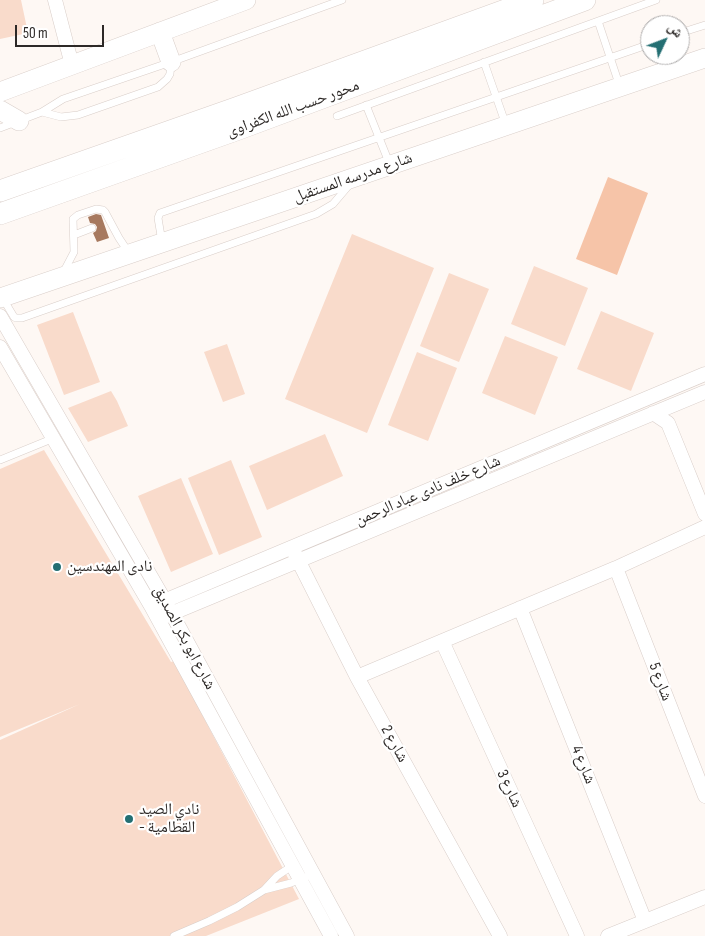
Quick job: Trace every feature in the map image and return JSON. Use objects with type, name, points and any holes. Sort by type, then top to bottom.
[{"type":"main road","name":"محور حسب الله الكفراوى","points":[[0,191],[533,0]]},
{"type":"main road","name":"محور حسب الله الكفراوى","points":[[0,214],[239,129],[585,0]]},
{"type":"street","points":[[55,0],[72,65]]},
{"type":"street","points":[[0,92],[246,0]]},
{"type":"street","points":[[160,32],[171,62]]},
{"type":"street","name":"شارع مدرسه المستقبل","points":[[1,297],[705,58]]},
{"type":"street","points":[[0,110],[19,121]]},
{"type":"street","name":"شارع ابو بكر الصديق","points":[[1,322],[168,607],[348,936]]},
{"type":"street","name":"شارع ابو بكر الصديق","points":[[0,347],[154,613],[331,936]]},
{"type":"street","name":"شارع خلف نادى عباد الرحمن","points":[[154,613],[295,554],[705,374]]},
{"type":"street","name":"شارع خلف نادى عباد الرحمن","points":[[295,554],[705,392]]},
{"type":"street","points":[[656,395],[658,411],[668,423],[705,514]]},
{"type":"street","points":[[357,677],[616,568],[705,527]]},
{"type":"street","name":"شارع 2","points":[[295,554],[357,677],[500,936]]},
{"type":"street","name":"شارع 5","points":[[616,568],[705,796]]},
{"type":"street","name":"شارع 4","points":[[520,608],[645,921]]},
{"type":"street","name":"شارع 3","points":[[442,641],[577,936]]},
{"type":"street","points":[[608,936],[705,897]]},
{"type":"lane","points":[[0,128],[42,112],[63,99],[342,0]]},
{"type":"lane","points":[[337,116],[656,0]]},
{"type":"lane","points":[[598,21],[620,87]]},
{"type":"lane","points":[[690,30],[705,25]]},
{"type":"lane","points":[[162,242],[158,218],[160,213],[640,47]]},
{"type":"lane","points":[[42,112],[61,117],[78,115],[158,87],[163,84],[170,74],[171,62]]},
{"type":"lane","points":[[484,62],[506,126]]},
{"type":"lane","points":[[366,105],[390,165]]},
{"type":"lane","points":[[1,297],[14,317],[22,318],[321,212],[332,204],[357,176]]},
{"type":"lane","points":[[60,277],[73,257],[73,222],[75,217],[96,209],[103,210],[107,223],[130,254]]},
{"type":"lane","points":[[74,235],[92,228]]},
{"type":"lane","points":[[0,460],[54,438]]},
{"type":"lane","points":[[264,890],[277,876],[305,859]]},
{"type":"lane","points":[[174,936],[209,921],[264,890],[300,880],[313,874]]},
{"type":"shaded area","points":[[0,0],[21,0],[28,33],[0,39]]},
{"type":"shaded area","points":[[608,177],[648,193],[617,275],[576,259]]},
{"type":"shaded area","points":[[352,234],[434,268],[367,433],[285,399]]},
{"type":"shaded area","points":[[534,266],[588,288],[565,346],[511,324]]},
{"type":"shaded area","points":[[449,273],[489,289],[459,362],[420,346]]},
{"type":"shaded area","points":[[601,311],[654,333],[631,391],[577,369]]},
{"type":"shaded area","points":[[73,312],[100,382],[64,395],[37,325]]},
{"type":"shaded area","points":[[505,336],[558,357],[535,415],[482,393]]},
{"type":"shaded area","points":[[227,344],[245,394],[223,402],[204,352]]},
{"type":"shaded area","points":[[417,352],[457,368],[428,441],[388,425]]},
{"type":"shaded area","points":[[111,391],[128,426],[88,442],[68,408]]},
{"type":"shaded area","points":[[325,434],[343,476],[267,510],[249,466]]},
{"type":"shaded area","name":"نادي الصيد - القطامية","points":[[44,450],[171,662],[174,661],[299,899],[206,936],[0,936],[0,740],[80,704],[0,737],[0,469]]},
{"type":"shaded area","points":[[231,460],[262,537],[219,555],[188,478]]},
{"type":"shaded area","points":[[181,478],[213,554],[171,572],[138,496]]},
{"type":"building","points":[[96,214],[101,215],[109,238],[97,242],[93,233],[97,227],[95,224],[90,223],[88,217]]},
{"type":"place","name":"نادى المهندسين","points":[[57,567]]},
{"type":"place","name":"نادي الصيد - القطامية","points":[[129,819]]}]
